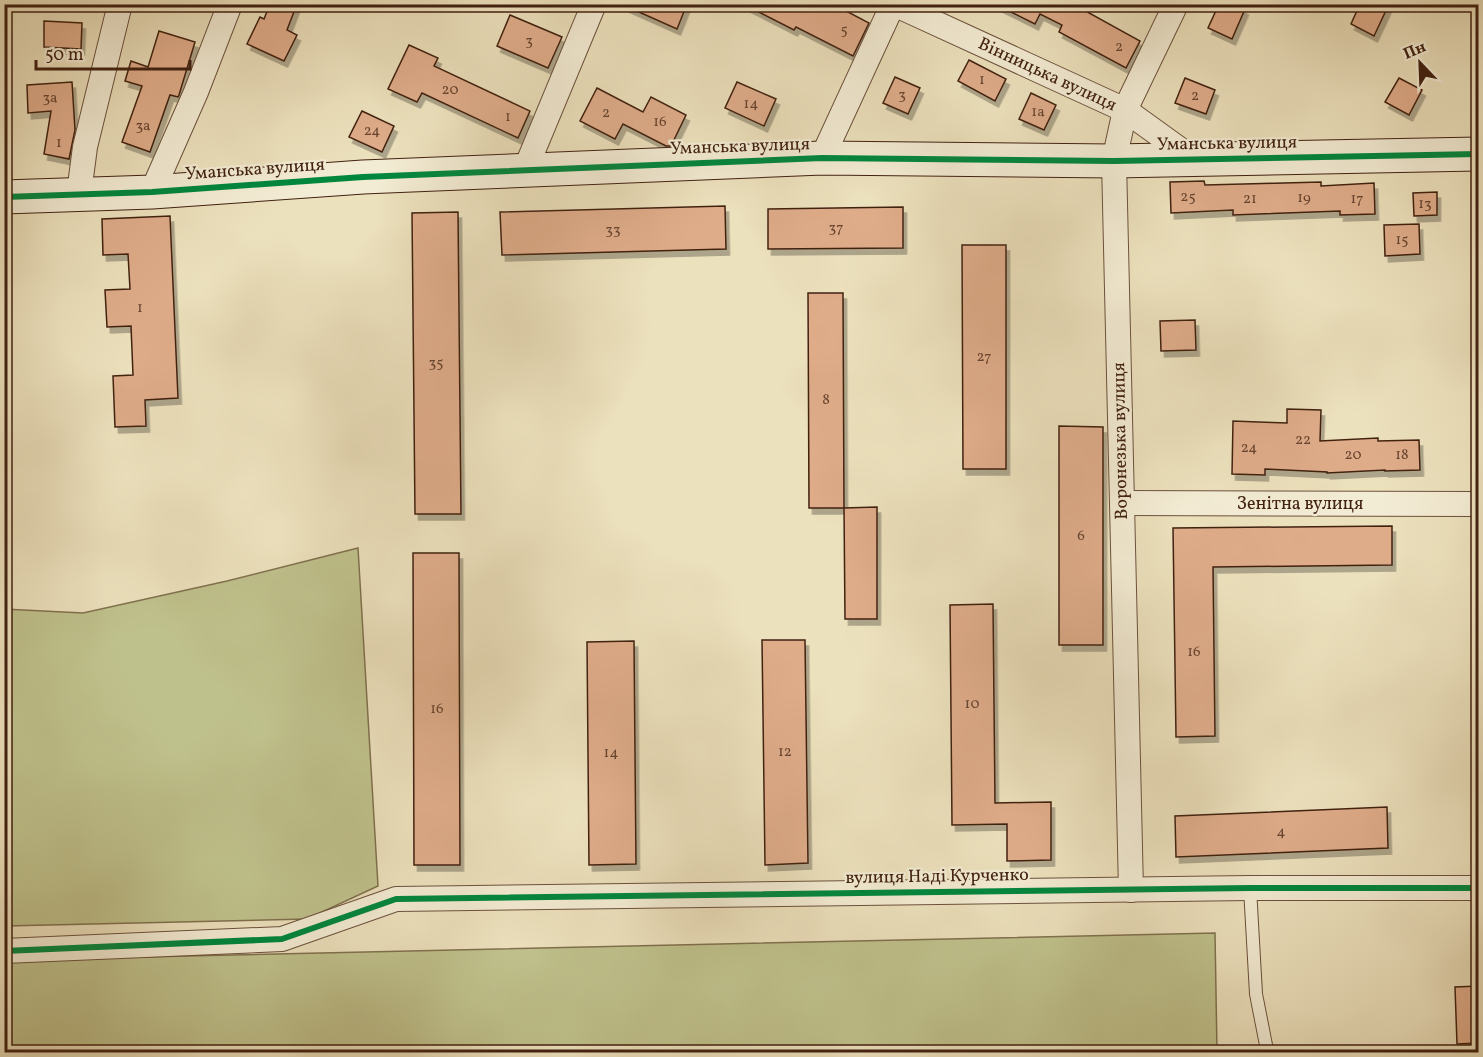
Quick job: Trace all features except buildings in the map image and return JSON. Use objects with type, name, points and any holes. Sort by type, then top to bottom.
[{"type":"street","points":[[79,193],[85,147],[120,4]]},
{"type":"street","points":[[152,192],[196,92],[230,4]]},
{"type":"street","points":[[525,170],[594,4]]},
{"type":"street","points":[[822,158],[893,4]]},
{"type":"street","name":"Вінницька вулиця","points":[[893,4],[1125,110],[1193,159]]},
{"type":"street","name":"Воронезька вулиця","points":[[1131,890],[1114,160],[1125,110],[1176,4]]},
{"type":"street","name":"Уманська вулиця","points":[[4,197],[152,192],[363,177],[822,158],[1114,160],[1479,154]]},
{"type":"street","name":"Зенітна вулиця","points":[[1122,503],[1479,504]]},
{"type":"street","name":"вулиця Наді Курченко","points":[[4,951],[282,939],[396,899],[1250,888],[1479,888]]},
{"type":"lane","points":[[1250,888],[1256,994],[1266,1045],[1265,1053]]},
{"type":"green space","points":[[358,548],[378,886],[307,919],[5,926],[4,609],[83,613],[227,581]]},
{"type":"green space","points":[[1215,933],[1217,1052],[5,1052],[4,960]]},
{"type":"cycle path","points":[[4,197],[152,192],[363,177],[822,158],[1114,161],[1478,154]]},
{"type":"cycle path","points":[[4,951],[282,939],[396,899],[1250,888],[1478,888]]}]
